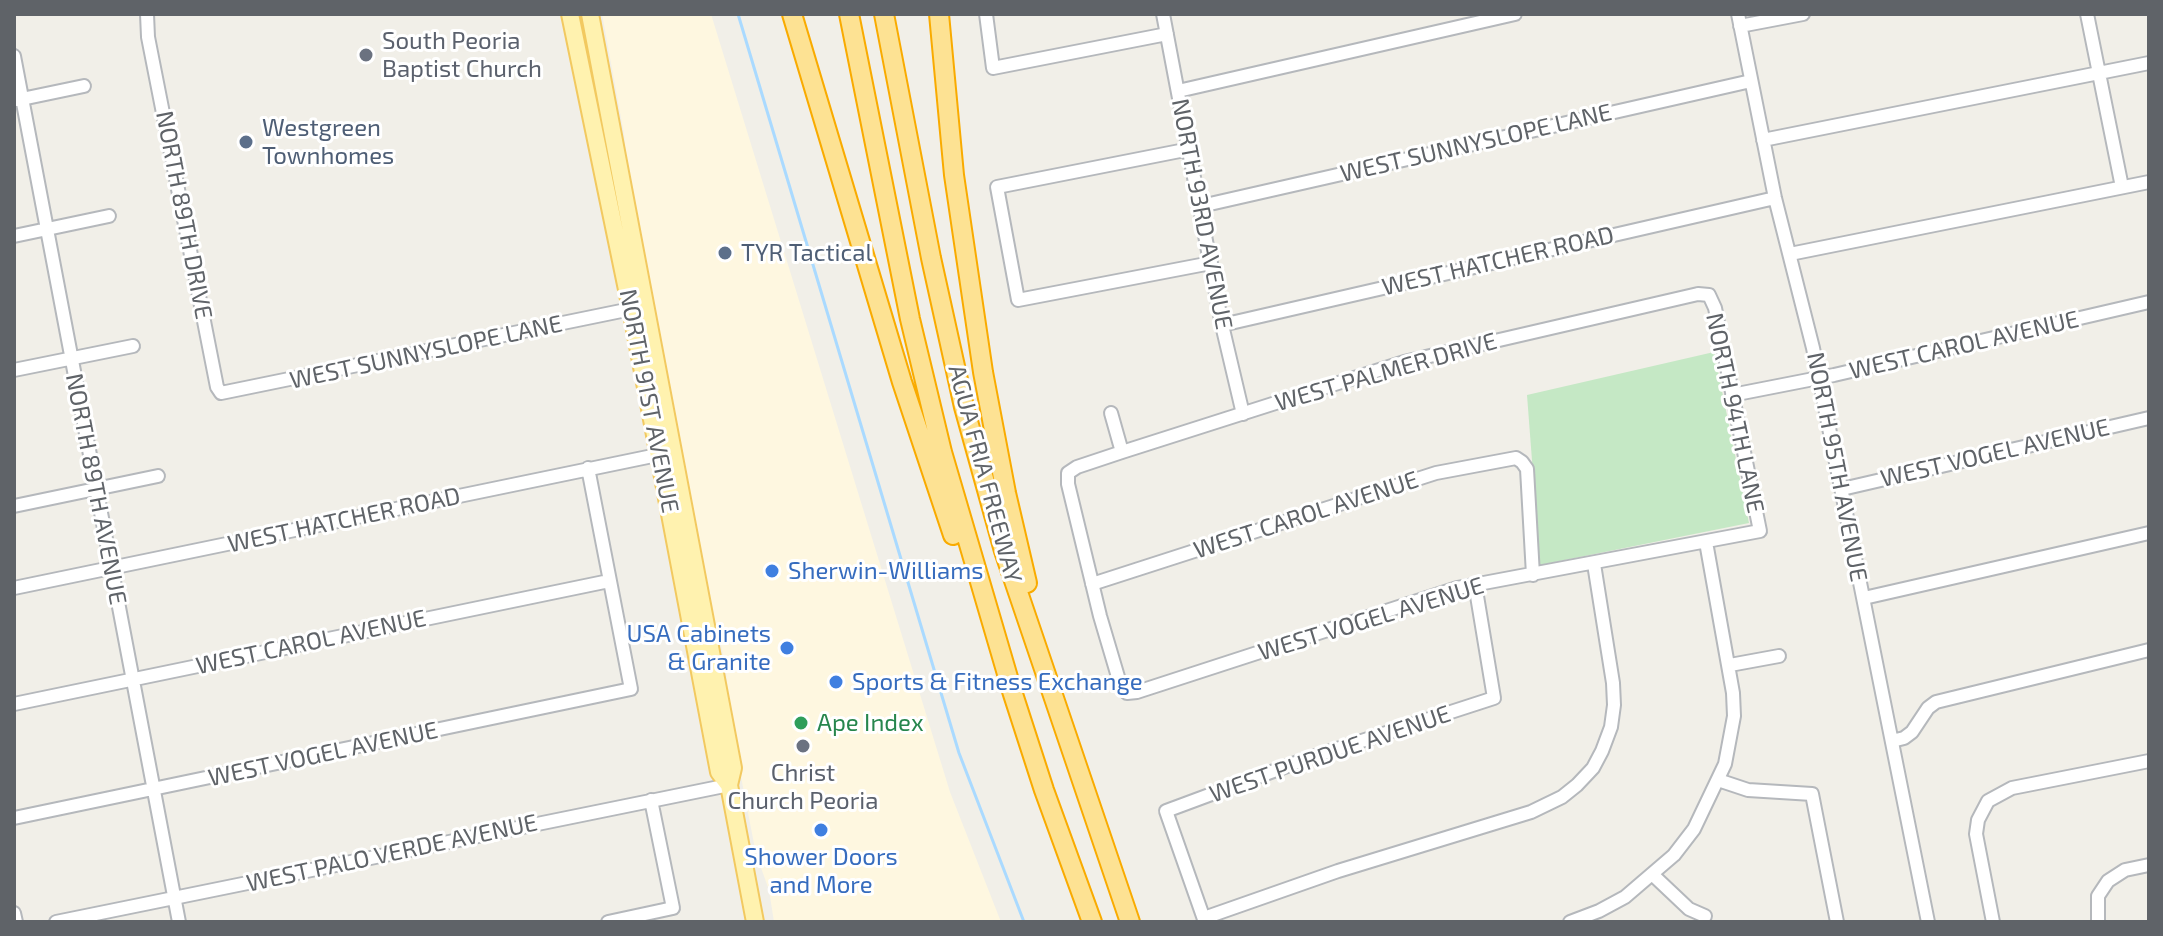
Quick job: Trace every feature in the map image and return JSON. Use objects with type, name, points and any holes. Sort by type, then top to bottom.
[{"type":"highway","points":[[792,14],[902,382],[986,640],[1012,691]]},
{"type":"highway","name":"AGUA FRIA FREEWAY","points":[[849,14],[910,319],[942,452],[1012,691],[1092,922]]},
{"type":"highway","name":"AGUA FRIA FREEWAY","points":[[884,14],[931,258],[964,407],[1004,551],[1130,922]]},
{"type":"highway","points":[[939,14],[954,175],[983,372],[1006,493],[1025,576],[1107,858]]},
{"type":"main road","name":"NORTH 91ST AVENUE","points":[[570,14],[613,176]]},
{"type":"main road","name":"NORTH 91ST AVENUE","points":[[590,14],[599,57],[613,176],[697,616],[719,772],[729,785],[755,922]]},
{"type":"main road","points":[[580,61],[599,57]]},
{"type":"street","name":"NORTH 89TH DRIVE","points":[[139,14],[148,37]]},
{"type":"street","name":"NORTH 89TH DRIVE","points":[[147,14],[148,37],[217,387],[221,393]]},
{"type":"street","points":[[986,14],[993,68],[1167,34]]},
{"type":"street","name":"NORTH 93RD AVENUE","points":[[1163,14],[1222,325],[1243,414]]},
{"type":"street","points":[[1178,91],[1469,19],[1515,14]]},
{"type":"street","points":[[1739,20],[1803,14]]},
{"type":"street","points":[[2087,14],[2122,187]]},
{"type":"street","name":"NORTH 95TH AVENUE","points":[[1739,20],[1775,198],[1819,378],[1928,922]]},
{"type":"street","name":"NORTH 89TH AVENUE","points":[[14,56],[18,100],[46,229],[179,922]]},
{"type":"street","points":[[1763,140],[2149,63]]},
{"type":"street","name":"WEST SUNNYSLOPE LANE","points":[[1201,206],[1751,81]]},
{"type":"street","points":[[18,100],[84,86]]},
{"type":"street","points":[[1190,149],[997,187],[1018,300],[1211,263]]},
{"type":"street","points":[[1790,254],[2149,182]]},
{"type":"street","name":"WEST HATCHER ROAD","points":[[1222,325],[1775,198]]},
{"type":"street","points":[[14,236],[109,216]]},
{"type":"street","name":"WEST PALMER DRIVE","points":[[1092,584],[1068,484],[1068,473],[1077,467],[1404,362],[1698,294],[1709,295]]},
{"type":"street","name":"NORTH 94TH LANE","points":[[1709,295],[1715,308],[1760,531]]},
{"type":"street","name":"WEST CAROL AVENUE","points":[[1732,395],[2149,302]]},
{"type":"street","name":"WEST SUNNYSLOPE LANE","points":[[221,393],[639,308]]},
{"type":"street","points":[[14,370],[133,346]]},
{"type":"street","points":[[1111,413],[1122,452]]},
{"type":"street","name":"WEST VOGEL AVENUE","points":[[1842,489],[2149,418]]},
{"type":"street","name":"WEST HATCHER ROAD","points":[[14,588],[666,453]]},
{"type":"street","name":"WEST CAROL AVENUE","points":[[1092,584],[1436,473],[1516,458],[1527,469],[1533,575]]},
{"type":"street","points":[[588,468],[609,581]]},
{"type":"street","points":[[14,506],[158,476]]},
{"type":"street","name":"WEST VOGEL AVENUE","points":[[1092,584],[1108,649],[1121,687],[1127,693],[1475,584],[1760,531]]},
{"type":"street","points":[[1864,598],[2149,533]]},
{"type":"street","points":[[1570,922],[1611,905],[1653,875],[1674,855],[1694,829],[1725,764],[1734,716],[1730,665],[1706,542]]},
{"type":"street","points":[[1205,920],[1338,871],[1531,812],[1562,797],[1593,768],[1609,735],[1614,705],[1594,564]]},
{"type":"street","name":"WEST CAROL AVENUE","points":[[14,704],[609,581]]},
{"type":"street","name":"WEST VOGEL AVENUE","points":[[14,818],[631,689],[609,581]]},
{"type":"street","name":"WEST PURDUE AVENUE","points":[[1205,920],[1166,811],[1306,759],[1494,698],[1475,584]]},
{"type":"street","points":[[1892,741],[1912,732],[1928,708],[1936,702],[2149,650]]},
{"type":"street","points":[[1730,665],[1779,656]]},
{"type":"street","points":[[1993,922],[1976,834],[1978,820],[1994,796],[2012,788],[2148,762],[2149,777]]},
{"type":"street","points":[[1718,780],[1748,790],[1812,794],[1837,922]]},
{"type":"street","name":"WEST PALO VERDE AVENUE","points":[[56,922],[729,785]]},
{"type":"street","points":[[608,922],[673,908],[651,800]]},
{"type":"street","points":[[2098,922],[2096,908],[2100,891],[2119,872],[2149,865]]},
{"type":"street","points":[[1653,875],[1689,909],[1705,916]]},
{"type":"street","points":[[14,913],[16,922]]},
{"type":"shaded area","points":[[602,14],[711,14],[950,792],[1001,922],[774,922],[769,890],[756,854],[729,715],[726,670],[718,630],[706,594],[629,185],[624,134]]},
{"type":"green space","points":[[1714,352],[1749,523],[1540,565],[1527,395]]},
{"type":"waterway","points":[[738,14],[959,753],[1024,922]]},
{"type":"place","name":"South Peoria Baptist Church","points":[[366,55]]},
{"type":"place","name":"Westgreen Townhomes","points":[[246,142]]},
{"type":"place","name":"TYR Tactical","points":[[725,253]]},
{"type":"place","name":"Sherwin-Williams","points":[[772,571]]},
{"type":"place","name":"USA Cabinets & Granite","points":[[787,648]]},
{"type":"place","name":"Sports & Fitness Exchange","points":[[836,682]]},
{"type":"place","name":"Ape Index","points":[[801,723]]},
{"type":"place","name":"Christ Church Peoria","points":[[803,746]]},
{"type":"place","name":"Shower Doors and More","points":[[821,830]]}]
